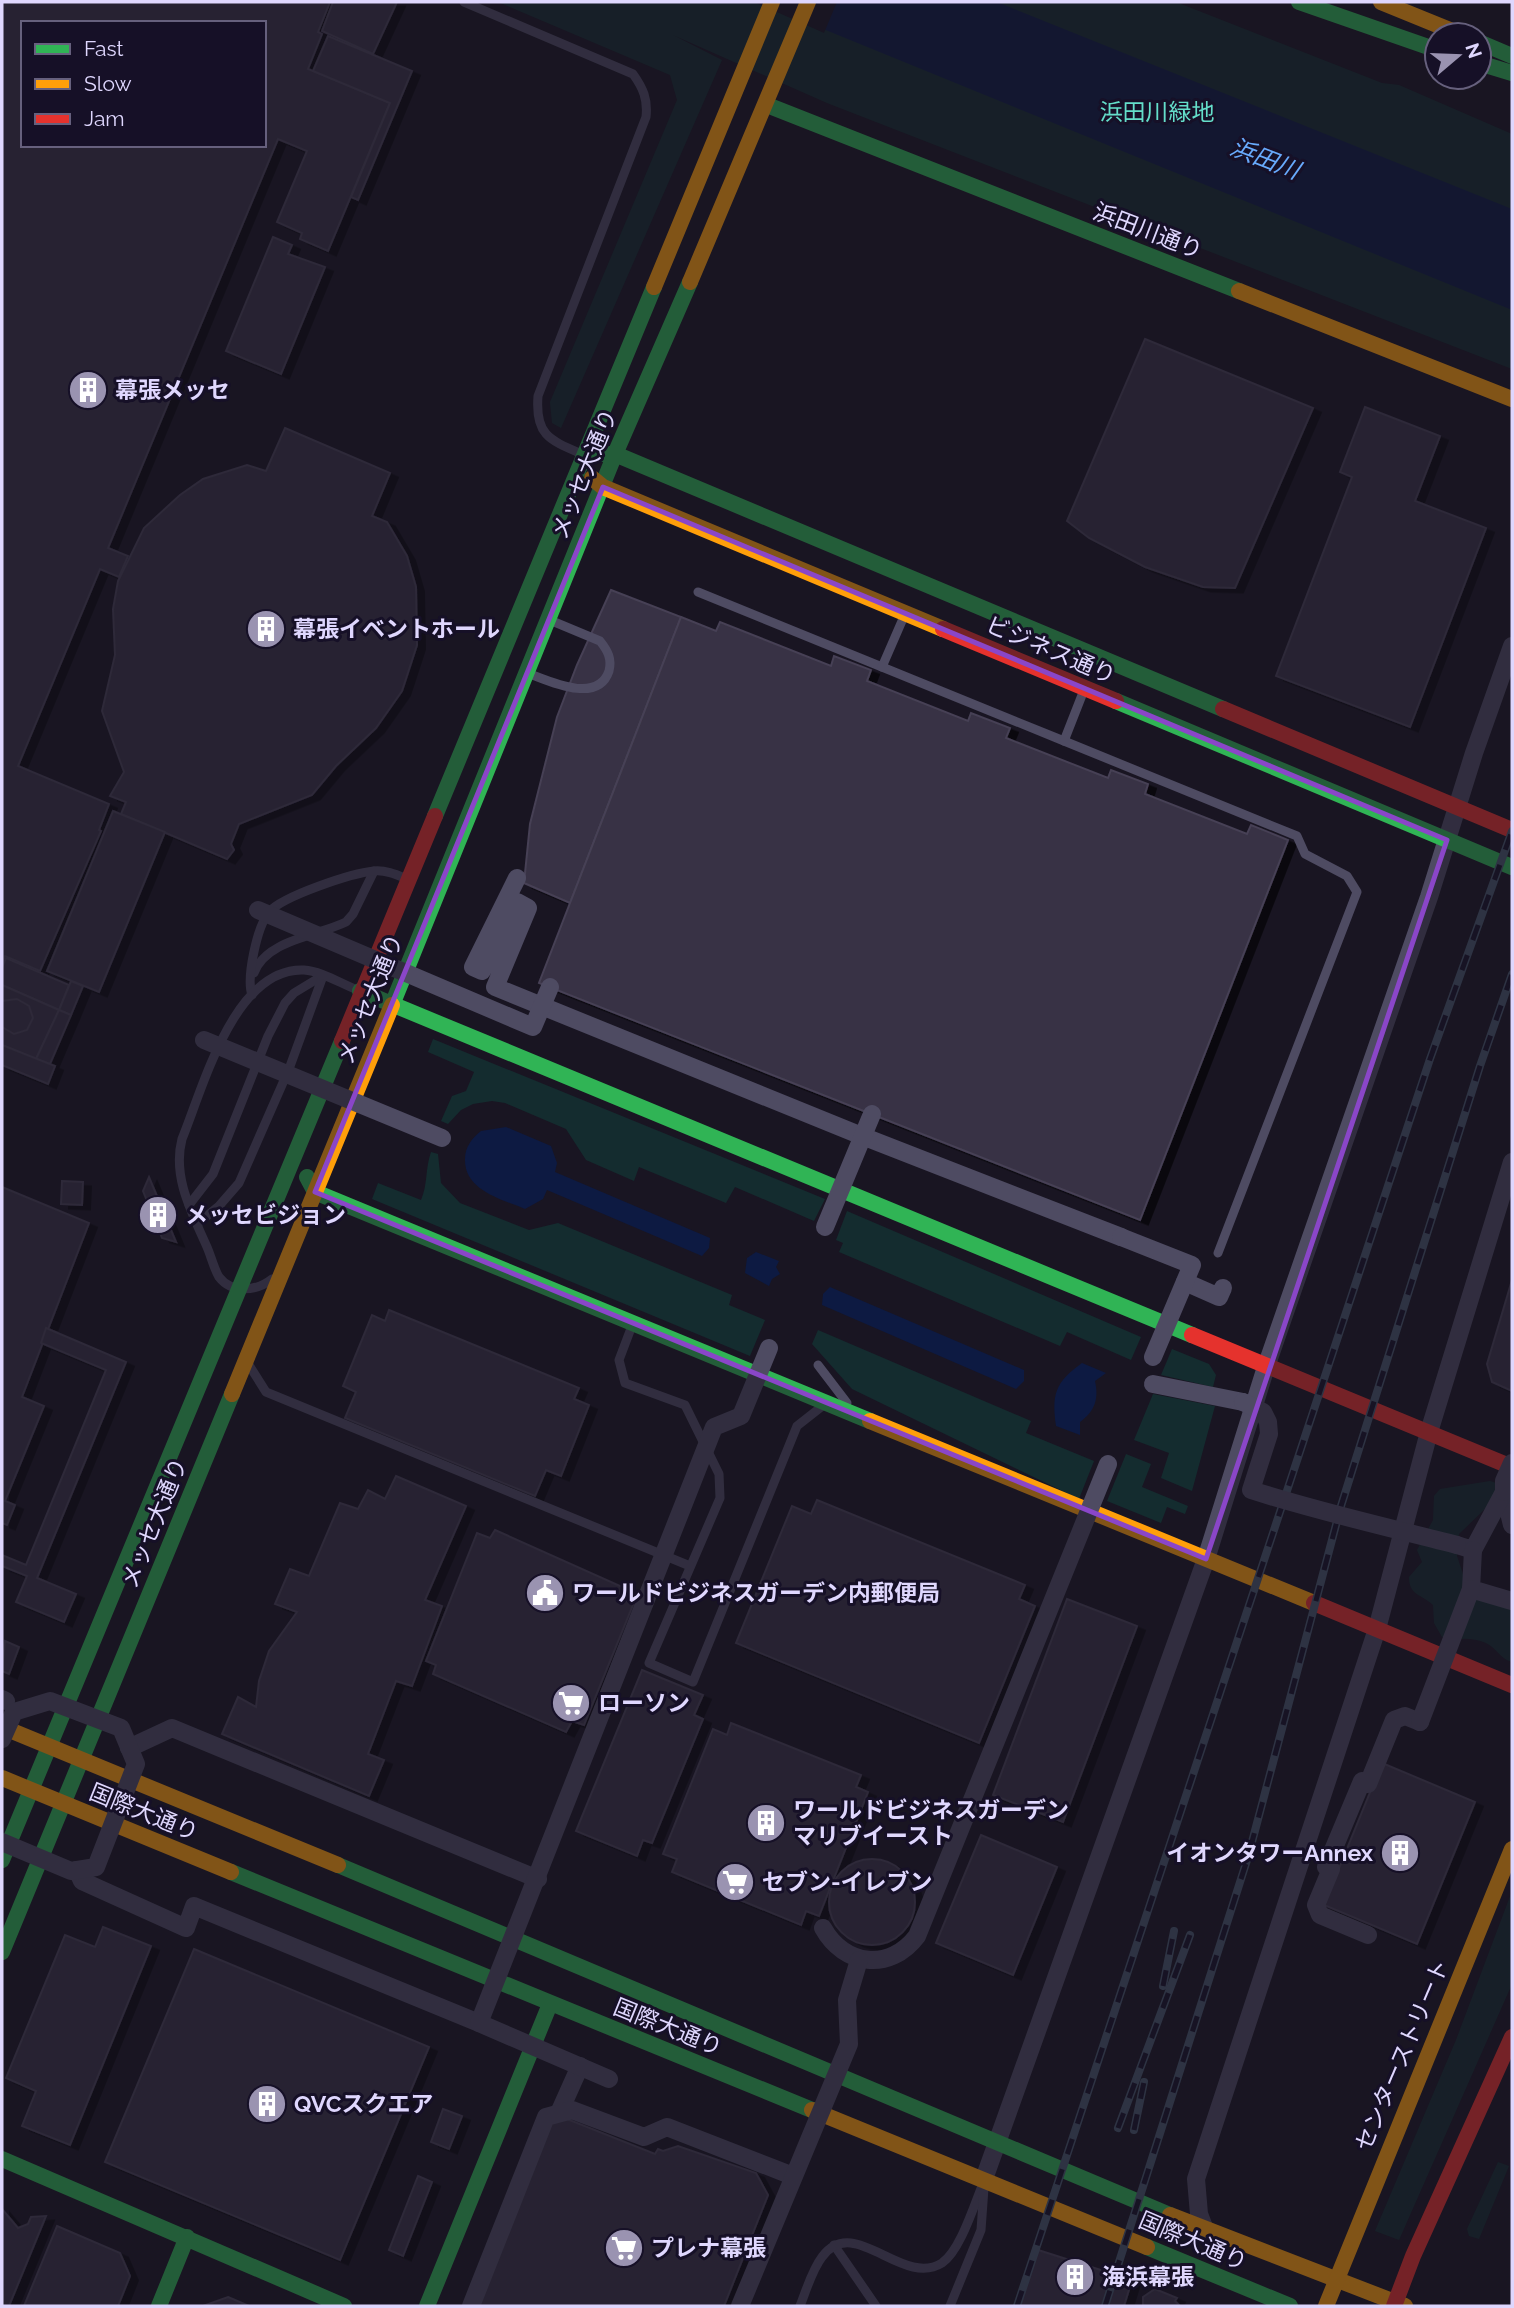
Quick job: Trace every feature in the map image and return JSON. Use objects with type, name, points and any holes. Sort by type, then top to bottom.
[{"type":"street","name":"メッセ大通り","points":[[2,1860],[772,2]]},
{"type":"street","name":"メッセ大通り","points":[[2,1952],[529,673],[615,454],[767,105],[808,2]]},
{"type":"street","points":[[1299,2],[1423,45]]},
{"type":"street","points":[[1381,2],[1428,21]]},
{"type":"street","points":[[1493,48],[1512,56]]},
{"type":"street","points":[[1493,67],[1512,73]]},
{"type":"street","name":"浜田川通り","points":[[767,105],[1512,398]]},
{"type":"street","name":"ビジネス通り","points":[[1512,830],[615,454],[581,460],[603,487],[1512,867]]},
{"type":"street","points":[[984,2179],[1206,1559],[1266,1367],[1512,646]]},
{"type":"street","points":[[517,878],[473,967],[482,971],[517,902],[528,908],[495,987],[862,1136],[1192,1265],[1153,1357]]},
{"type":"street","points":[[258,911],[533,1027],[550,987]]},
{"type":"street","points":[[360,991],[1266,1367],[1512,1465],[1504,1481],[1512,1525]]},
{"type":"street","points":[[204,1041],[442,1138]]},
{"type":"street","points":[[825,1227],[872,1114]]},
{"type":"street","points":[[296,1155],[315,1192],[1512,1685]]},
{"type":"street","points":[[1205,2230],[1199,2214],[1196,2179],[1377,1629],[1429,1432],[1512,1162]]},
{"type":"street","points":[[1185,1282],[1219,1297],[1223,1288]]},
{"type":"street","points":[[479,2023],[538,1879],[713,1427],[741,1416],[769,1348]]},
{"type":"street","points":[[1153,1384],[1248,1402],[1258,1408],[1268,1422],[1269,1434],[1251,1490],[1328,1515],[1358,1513],[1473,1550]]},
{"type":"street","points":[[822,1928],[840,1950],[859,1960],[880,1960],[896,1955],[908,1948],[917,1936],[1108,1464]]},
{"type":"street","points":[[1368,1935],[1320,1915],[1316,1905],[1331,1869],[1326,1867],[1362,1781],[1368,1784],[1394,1720],[1405,1716],[1420,1722],[1471,1590],[1473,1550],[1504,1492]]},
{"type":"street","points":[[1471,1590],[1512,1601]]},
{"type":"street","points":[[2,1740],[14,1712],[50,1701],[121,1728],[136,1764],[96,1867],[71,1871],[2,1842]]},
{"type":"street","name":"国際大通り","points":[[2,1727],[576,1963],[1205,2230],[1336,2278],[1398,2305]]},
{"type":"street","points":[[129,1748],[172,1728],[538,1879]]},
{"type":"street","name":"国際大通り","points":[[2,1778],[1290,2306]]},
{"type":"street","name":"センターストリート","points":[[1326,2306],[1512,1849]]},
{"type":"street","points":[[77,1870],[82,1881],[186,1928],[194,1906],[609,2079]]},
{"type":"street","points":[[740,2306],[849,2044],[847,2000],[859,1960]]},
{"type":"street","points":[[427,2306],[550,2004]]},
{"type":"street","points":[[1398,2305],[1413,2256],[1512,2037]]},
{"type":"street","points":[[559,2113],[580,2066]]},
{"type":"street","points":[[471,2306],[546,2117],[572,2109],[644,2137],[667,2127],[793,2176]]},
{"type":"street","points":[[2,2159],[344,2306]]},
{"type":"street","points":[[159,2306],[187,2237]]},
{"type":"lane","points":[[464,2],[633,74],[643,88],[648,104],[646,117],[538,396],[539,419],[547,437],[581,460]]},
{"type":"lane","points":[[698,592],[1297,836],[1305,854],[1347,876],[1357,892],[1218,1253]]},
{"type":"lane","points":[[882,667],[905,614]]},
{"type":"lane","points":[[529,673],[562,686],[582,689],[600,685],[608,675],[611,663],[600,641],[550,620]]},
{"type":"lane","points":[[1064,741],[1084,689]]},
{"type":"lane","points":[[252,995],[251,982],[260,961],[282,946],[346,922],[353,914],[374,871]]},
{"type":"lane","points":[[252,995],[248,982],[263,925],[271,910],[346,877],[374,871],[388,872],[408,879]]},
{"type":"lane","points":[[282,1272],[268,1283],[239,1290],[220,1278],[189,1205],[178,1165],[182,1139],[234,1014],[252,995],[273,978],[308,970],[360,991]]},
{"type":"lane","points":[[189,1205],[213,1174],[268,1036],[285,1003],[294,993],[323,976]]},
{"type":"lane","points":[[197,1224],[219,1206],[239,1183],[289,1069],[323,976]]},
{"type":"lane","points":[[633,1323],[619,1360],[625,1383],[685,1405],[719,1474],[720,1498],[649,1662],[693,1682],[797,1426],[827,1403]]},
{"type":"lane","points":[[246,1360],[265,1392],[691,1566]]},
{"type":"lane","points":[[818,1365],[856,1415]]},
{"type":"lane","points":[[800,2306],[820,2258],[834,2245],[855,2243],[910,2267],[921,2268],[942,2263],[957,2245],[984,2179]]},
{"type":"lane","points":[[950,2306],[981,2230],[984,2179]]},
{"type":"lane","points":[[834,2245],[876,2306]]},
{"type":"highlighted area","points":[[603,487],[1447,840],[1206,1559],[315,1192]]},
{"type":"green space","name":"浜田川緑地","points":[[498,2],[1176,2],[1382,83],[1399,85],[1512,134],[1512,369],[827,103],[673,35],[722,60],[561,428],[552,423],[550,402],[677,100],[670,75]]},
{"type":"green space","points":[[433,1039],[825,1199],[814,1221],[735,1187],[726,1203],[639,1167],[634,1181],[586,1160],[566,1129],[505,1103],[492,1101],[473,1104],[461,1110],[448,1124],[441,1121],[452,1096],[466,1091],[474,1072],[428,1052]]},
{"type":"green space","points":[[431,1152],[438,1154],[441,1183],[460,1203],[529,1230],[558,1223],[732,1295],[729,1305],[765,1320],[750,1356],[372,1199],[378,1183],[421,1200]]},
{"type":"green space","points":[[847,1211],[1141,1337],[1131,1360],[1067,1332],[1060,1346],[839,1252],[843,1243],[836,1240]]},
{"type":"green space","points":[[818,1330],[1031,1421],[1026,1433],[1094,1461],[1079,1499],[852,1389],[812,1344]]},
{"type":"green space","points":[[1172,1349],[1209,1364],[1216,1375],[1213,1387],[1161,1375]]},
{"type":"green space","points":[[1153,1394],[1215,1406],[1192,1491],[1161,1478],[1169,1453],[1134,1440]]},
{"type":"green space","points":[[1126,1454],[1151,1464],[1142,1487],[1188,1506],[1185,1514],[1167,1507],[1161,1523],[1107,1501]]},
{"type":"green space","points":[[1490,1481],[1512,1488],[1491,1503],[1459,1534],[1457,1556],[1466,1583],[1512,1607],[1512,1662],[1481,1641],[1442,1637],[1434,1623],[1433,1605],[1411,1588],[1409,1577],[1422,1562],[1417,1550],[1433,1520],[1434,1496],[1440,1489]]},
{"type":"green space","points":[[1512,1891],[1512,1984],[1399,2240],[1375,2231],[1456,2040]]},
{"type":"green space","points":[[1498,2162],[1509,2166],[1479,2239],[1469,2236],[1467,2229]]},
{"type":"water","name":"浜田川","points":[[757,2],[997,2],[1512,209],[1512,310]]},
{"type":"water","points":[[506,1127],[551,1146],[557,1163],[555,1172],[710,1238],[709,1248],[702,1256],[547,1190],[543,1199],[525,1209],[486,1192],[477,1186],[466,1170],[466,1151],[481,1131]]},
{"type":"water","points":[[756,1252],[779,1261],[776,1267],[780,1274],[772,1279],[769,1286],[745,1273],[747,1258]]},
{"type":"water","points":[[830,1287],[1024,1370],[1024,1381],[1016,1389],[822,1305],[823,1294]]},
{"type":"water","points":[[1082,1363],[1106,1373],[1095,1381],[1095,1404],[1080,1422],[1080,1435],[1056,1426],[1054,1406],[1060,1384]]},
{"type":"pier","points":[[754,2],[837,2],[824,33]]},
{"type":"building","name":"幕張メッセ","points":[[2,2],[330,2],[318,32],[322,34],[308,69],[390,103],[328,251],[300,239],[302,233],[277,222],[307,151],[278,139],[108,548],[128,556],[119,577],[100,569],[18,766],[109,804],[99,830],[101,831],[40,971],[5,956],[2,965]]},
{"type":"building","points":[[333,2],[397,2],[373,54],[322,31]]},
{"type":"building","points":[[328,36],[412,71],[358,200],[351,197],[390,103],[313,71]]},
{"type":"building","points":[[273,237],[292,245],[288,254],[325,267],[281,374],[226,351]]},
{"type":"building","points":[[1145,339],[1313,408],[1235,588],[1203,587],[1145,567],[1089,538],[1067,521]]},
{"type":"building","points":[[1365,407],[1440,436],[1415,501],[1486,528],[1410,727],[1276,676],[1352,477],[1340,472]]},
{"type":"building","name":"幕張イベントホール","points":[[285,428],[390,473],[372,516],[387,522],[407,556],[416,587],[417,645],[402,691],[376,728],[336,766],[312,795],[239,824],[231,844],[234,850],[227,859],[121,814],[126,802],[110,796],[124,772],[102,711],[115,655],[113,609],[118,581],[144,528],[180,495],[203,479],[247,465],[266,471]]},
{"type":"building","points":[[611,590],[681,617],[570,903],[524,883],[530,824],[557,717]]},
{"type":"building","points":[[681,617],[716,631],[720,622],[831,666],[834,656],[871,670],[867,681],[968,721],[971,713],[1010,728],[1006,738],[1108,778],[1111,770],[1148,784],[1145,794],[1247,834],[1251,825],[1288,840],[1140,1220],[539,983]]},
{"type":"building","points":[[113,811],[165,832],[99,992],[47,971]]},
{"type":"building","points":[[6,958],[69,985],[59,1010],[2,985],[2,968]]},
{"type":"building","points":[[71,981],[83,986],[71,1015],[59,1010]]},
{"type":"building","points":[[2,985],[59,1010],[36,1059],[2,1045]]},
{"type":"building","points":[[17,999],[29,1006],[33,1018],[27,1030],[14,1034],[2,1027],[2,1001]]},
{"type":"building","points":[[59,1010],[71,1015],[50,1064],[36,1059]]},
{"type":"building","points":[[2,1045],[55,1066],[48,1084],[2,1065]]},
{"type":"building","name":"メッセビジョン","points":[[149,1177],[176,1242],[162,1238],[143,1191]]},
{"type":"building","points":[[62,1181],[83,1182],[82,1205],[61,1204]]},
{"type":"building","points":[[2,1187],[89,1223],[22,1397],[44,1406],[5,1501],[15,1505],[7,1525],[2,1523]]},
{"type":"building","points":[[1512,1280],[1512,1391],[1492,1382],[1487,1364]]},
{"type":"building","points":[[389,1310],[579,1388],[574,1399],[589,1405],[561,1476],[546,1470],[535,1496],[345,1418],[356,1392],[343,1386],[372,1315],[385,1321]]},
{"type":"building","points":[[46,1328],[126,1362],[37,1578],[76,1594],[64,1622],[16,1602],[27,1576],[2,1566],[2,1555],[26,1565],[106,1370],[41,1343]]},
{"type":"building","points":[[396,1476],[466,1506],[425,1600],[442,1606],[412,1686],[396,1681],[368,1754],[384,1760],[369,1796],[222,1734],[238,1697],[256,1707],[259,1681],[269,1651],[297,1612],[275,1604],[290,1569],[309,1576],[340,1503],[358,1509],[368,1490],[385,1499]]},
{"type":"building","points":[[817,1500],[1025,1585],[1019,1599],[1035,1606],[979,1743],[736,1643],[792,1506],[811,1514]]},
{"type":"building","points":[[495,1530],[629,1590],[625,1600],[633,1605],[584,1725],[572,1721],[566,1732],[433,1674],[436,1665],[426,1661],[477,1533],[490,1538]]},
{"type":"building","points":[[1067,1599],[1137,1626],[1063,1822],[993,1795]]},
{"type":"building","points":[[5,1641],[19,1647],[9,1674],[2,1671]]},
{"type":"building","points":[[642,1670],[703,1695],[694,1715],[703,1719],[652,1843],[643,1840],[637,1856],[576,1831]]},
{"type":"building","name":"ワールドビジネスガーデン マリブイースト","points":[[731,1723],[861,1775],[856,1787],[868,1792],[819,1916],[806,1911],[801,1925],[672,1872],[677,1859],[663,1854],[713,1729],[727,1735]]},
{"type":"building","name":"イオンタワーAnnex","points":[[1382,1763],[1475,1802],[1417,1944],[1324,1905]]},
{"type":"building","points":[[981,1835],[1057,1867],[1013,1975],[936,1943]]},
{"type":"building","points":[[872,1859],[888,1863],[902,1872],[911,1886],[915,1902],[911,1918],[902,1932],[888,1941],[872,1945],[856,1941],[842,1932],[833,1918],[829,1902],[833,1886],[842,1872],[856,1863]]},
{"type":"building","points":[[103,1927],[151,1946],[70,2145],[22,2126],[36,2091],[6,2078],[65,1935],[95,1947]]},
{"type":"building","name":"QVCスクエア","points":[[194,1949],[429,2047],[340,2260],[105,2162]]},
{"type":"building","points":[[443,2109],[462,2116],[449,2149],[431,2142]]},
{"type":"building","name":"プレナ幕張","points":[[562,2117],[655,2154],[658,2149],[663,2151],[678,2146],[756,2173],[768,2195],[724,2306],[481,2306],[479,2302],[548,2122]]},
{"type":"building","points":[[418,2176],[432,2182],[403,2256],[389,2250]]},
{"type":"building","points":[[2,2209],[18,2228],[28,2224],[31,2217],[46,2216],[9,2306],[2,2306]]},
{"type":"building","points":[[57,2226],[120,2253],[130,2276],[118,2306],[24,2306]]},
{"type":"building","name":"海浜幕張","points":[[1035,2249],[1132,2280],[1124,2306],[1017,2306]]},
{"type":"building","points":[[1155,2289],[1177,2298],[1175,2301],[1180,2306],[1143,2306],[1143,2297]]},
{"type":"building","points":[[228,2297],[249,2306],[203,2306]]},
{"type":"railway","points":[[1017,2306],[1430,1059],[1512,831]]},
{"type":"railway","points":[[1105,2306],[1248,1857],[1341,1506],[1480,1066],[1512,974]]},
{"type":"railway","points":[[1163,1986],[1174,1931]]},
{"type":"railway","points":[[1118,2128],[1190,1935]]},
{"type":"railway","points":[[1134,2130],[1144,2082]]},
{"type":"traffic: fast","points":[[1299,2],[1423,45]]},
{"type":"traffic: fast","points":[[1493,48],[1512,56]]},
{"type":"traffic: fast","points":[[1493,67],[1512,73]]},
{"type":"traffic: fast","points":[[767,105],[1239,291]]},
{"type":"traffic: fast","points":[[392,1005],[615,454],[690,282]]},
{"type":"traffic: fast","points":[[435,816],[654,287]]},
{"type":"traffic: fast","points":[[598,454],[615,454],[1223,709]]},
{"type":"traffic: fast","points":[[1116,701],[1512,867]]},
{"type":"traffic: fast","points":[[360,991],[1192,1335]]},
{"type":"traffic: fast","points":[[2,1860],[342,1041]]},
{"type":"traffic: fast","points":[[307,1177],[315,1192],[870,1421]]},
{"type":"traffic: fast","points":[[2,1952],[232,1394]]},
{"type":"traffic: fast","points":[[338,1865],[1170,2215]]},
{"type":"traffic: fast","points":[[231,1872],[812,2110]]},
{"type":"traffic: fast","points":[[427,2306],[550,2004]]},
{"type":"traffic: fast","points":[[2,2159],[344,2306]]},
{"type":"traffic: fast","points":[[159,2306],[187,2237]]},
{"type":"traffic: fast","points":[[1147,2247],[1290,2306]]},
{"type":"traffic: slow","points":[[654,287],[772,2]]},
{"type":"traffic: slow","points":[[690,282],[808,2]]},
{"type":"traffic: slow","points":[[1381,2],[1428,21]]},
{"type":"traffic: slow","points":[[1239,291],[1512,399]]},
{"type":"traffic: slow","points":[[592,478],[603,487],[943,629]]},
{"type":"traffic: slow","points":[[232,1394],[392,1005]]},
{"type":"traffic: slow","points":[[870,1421],[1314,1603]]},
{"type":"traffic: slow","points":[[2,1727],[338,1865]]},
{"type":"traffic: slow","points":[[2,1778],[231,1872]]},
{"type":"traffic: slow","points":[[1326,2306],[1512,1849]]},
{"type":"traffic: slow","points":[[812,2110],[1147,2247]]},
{"type":"traffic: slow","points":[[1170,2215],[1405,2306]]},
{"type":"traffic: jam","points":[[943,629],[1116,701]]},
{"type":"traffic: jam","points":[[1223,709],[1512,830]]},
{"type":"traffic: jam","points":[[342,1041],[435,816]]},
{"type":"traffic: jam","points":[[1192,1335],[1512,1467]]},
{"type":"traffic: jam","points":[[1314,1603],[1512,1685]]},
{"type":"traffic: jam","points":[[1394,2306],[1413,2256],[1512,2037]]},
{"type":"place","name":"幕張メッセ","points":[[88,390]]},
{"type":"place","name":"幕張イベントホール","points":[[266,629]]},
{"type":"place","name":"メッセビジョン","points":[[158,1215]]},
{"type":"place","name":"ワールドビジネスガーデン内郵便局","points":[[545,1593]]},
{"type":"place","name":"ローソン","points":[[571,1703]]},
{"type":"place","name":"ワールドビジネスガーデン マリブイースト","points":[[766,1823]]},
{"type":"place","name":"イオンタワーAnnex","points":[[1400,1853]]},
{"type":"place","name":"セブン-イレブン","points":[[735,1882]]},
{"type":"place","name":"QVCスクエア","points":[[267,2104]]},
{"type":"place","name":"プレナ幕張","points":[[624,2248]]},
{"type":"place","name":"海浜幕張","points":[[1075,2277]]}]
